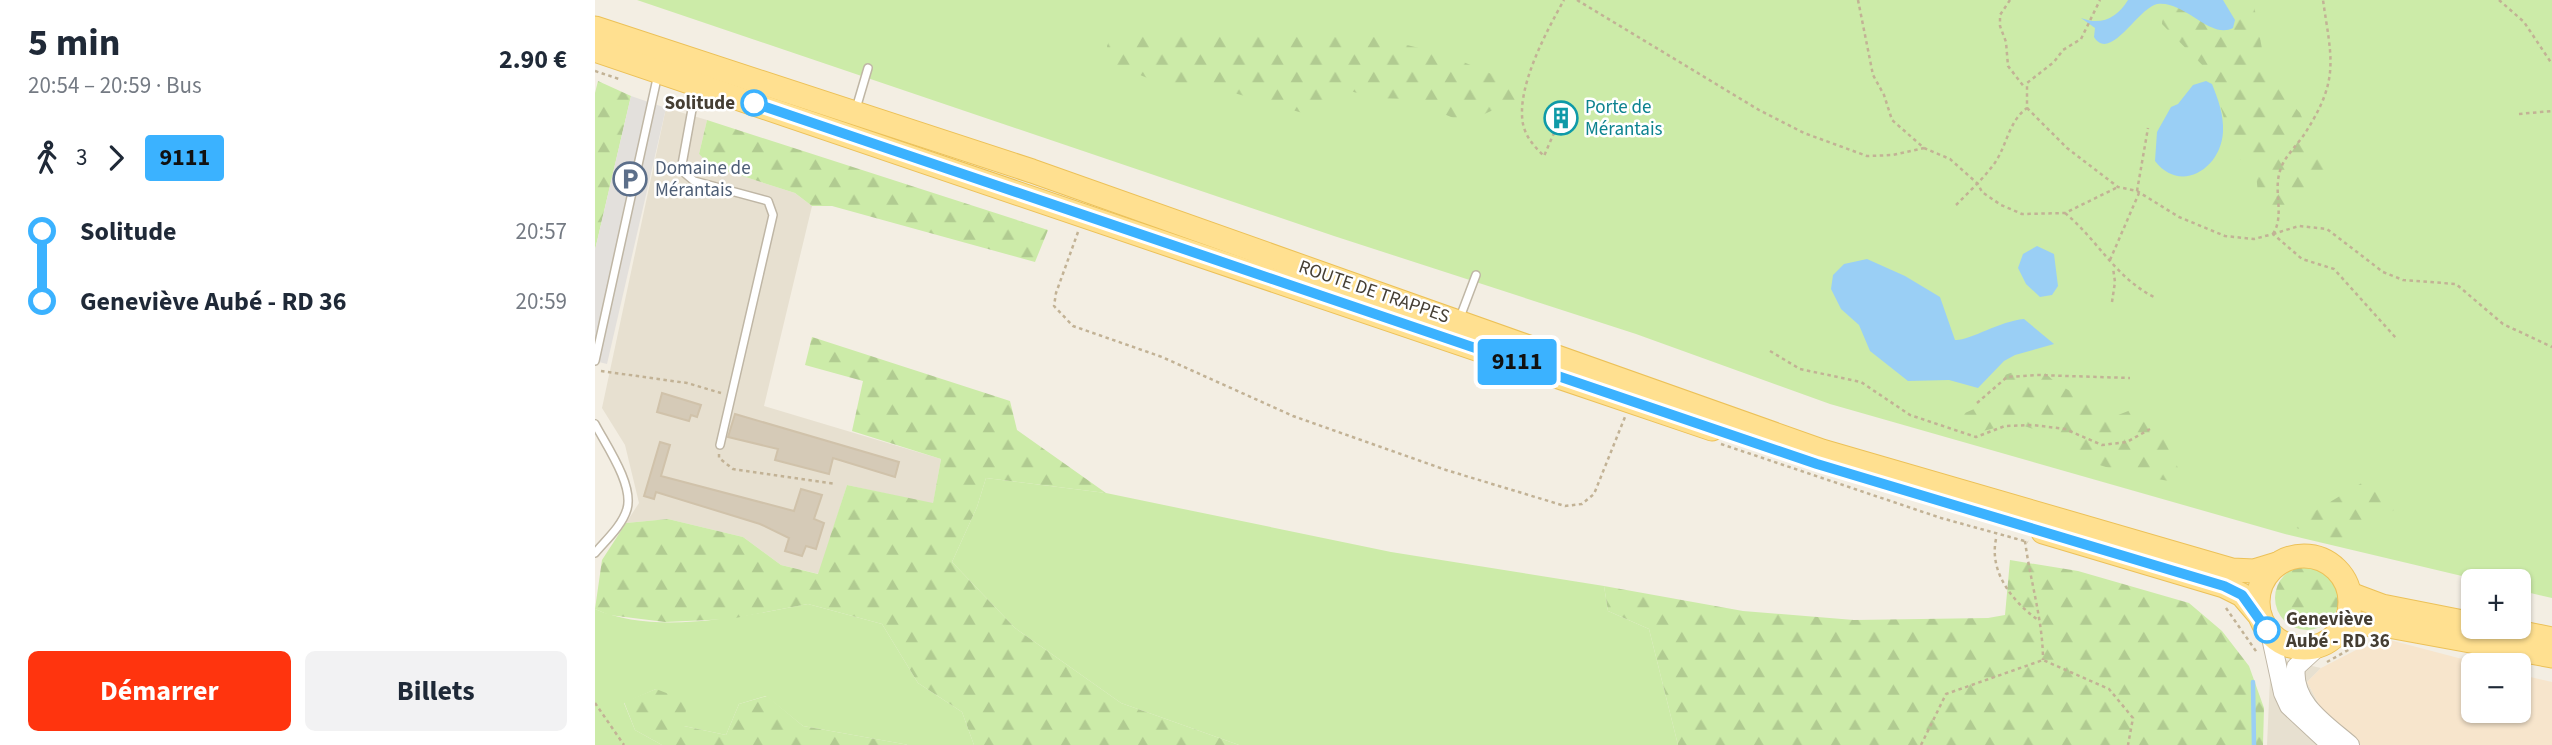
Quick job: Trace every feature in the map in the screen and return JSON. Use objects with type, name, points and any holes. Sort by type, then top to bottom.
[{"type":"main road","name":"ROUTE DE TRAPPES","points":[[595,28],[1032,171],[1822,451],[2232,570],[2254,571],[2277,564]]},
{"type":"main road","name":"ROUTE DE TRAPPES","points":[[595,50],[1817,464],[2224,586],[2242,595],[2265,624]]},
{"type":"main road","points":[[2299,556],[2322,559],[2335,568],[2345,580],[2350,594],[2347,618],[2341,629],[2320,645],[2293,647],[2265,624],[2260,587],[2277,564],[2299,556]]},
{"type":"main road","points":[[2350,594],[2382,606],[2461,622]]},
{"type":"main road","points":[[2341,629],[2365,624],[2383,625],[2552,656]]},
{"type":"main road","points":[[2531,635],[2552,639]]},
{"type":"street","points":[[2265,624],[2283,693],[2290,706],[2331,745]]},
{"type":"street","points":[[2320,645],[2296,667],[2297,687],[2310,710],[2350,745]]},
{"type":"lane","points":[[855,113],[868,68]]},
{"type":"lane","points":[[595,361],[659,72]]},
{"type":"lane","points":[[702,86],[693,104],[681,170],[694,181],[768,201],[773,215],[720,445]]},
{"type":"lane","points":[[1458,322],[1476,275]]},
{"type":"lane","points":[[595,424],[624,478],[628,508],[613,533],[595,552]]},
{"type":"path","points":[[1557,126],[1544,156],[1531,144],[1523,126],[1522,100],[1544,37],[1564,0]]},
{"type":"path","points":[[1577,0],[1759,110],[1804,134],[1867,156],[1893,155],[1924,148]]},
{"type":"path","points":[[1858,0],[1873,75],[1884,95],[1892,120],[1924,148],[1950,159],[1978,184],[1982,192],[2001,205],[2022,214],[2066,213],[2118,187]]},
{"type":"path","points":[[2010,0],[2000,15],[2000,26],[2006,42],[2008,66],[2025,88],[2027,108],[2067,148],[2118,187],[2138,192],[2179,217],[2225,236],[2254,239],[2299,226],[2327,229],[2383,272],[2403,280],[2456,284],[2503,324],[2552,347]]},
{"type":"path","points":[[2025,88],[2031,78],[2054,62],[2063,50],[2081,39],[2100,0]]},
{"type":"path","points":[[2273,234],[2279,225],[2276,184],[2281,167],[2319,111],[2329,85],[2332,54],[2323,0]]},
{"type":"path","points":[[2500,0],[2524,22],[2552,64]]},
{"type":"path","points":[[1957,205],[1978,184],[2004,148],[2014,121],[2027,108]]},
{"type":"path","points":[[2519,114],[2552,111]]},
{"type":"path","points":[[2112,302],[2115,282],[2111,263],[2138,192],[2148,128]]},
{"type":"path","points":[[2066,213],[2083,227],[2111,263],[2136,288],[2156,298]]},
{"type":"path","points":[[1083,215],[1055,292],[1054,306],[1073,326],[1162,357],[1293,416],[1446,470],[1565,506],[1582,504],[1594,494],[1631,401]]},
{"type":"path","points":[[2273,234],[2302,259],[2334,269],[2396,338]]},
{"type":"path","points":[[1770,351],[1800,369],[1861,382],[1910,415],[1976,437],[2005,426],[2033,425],[2065,429],[2102,445],[2127,442],[2150,429]]},
{"type":"path","points":[[595,369],[620,376],[687,383],[731,396]]},
{"type":"path","points":[[1977,403],[2007,377],[2037,375],[2130,378]]},
{"type":"path","points":[[720,445],[719,458],[733,469],[836,484]]},
{"type":"path","points":[[1996,538],[1993,553],[1996,568],[2018,605],[2038,620]]},
{"type":"path","points":[[2037,544],[2025,541],[2043,660]]},
{"type":"path","points":[[2225,606],[2263,661],[2277,664]]},
{"type":"path","points":[[2296,667],[2310,672],[2365,643]]},
{"type":"path","points":[[1921,745],[1947,694],[2043,660],[2109,690],[2133,718],[2128,745]]},
{"type":"path","points":[[595,703],[624,745]]},
{"type":"shaded area","name":"Domaine de Mérantais","points":[[631,96],[666,108],[607,364],[595,361],[595,250]]},
{"type":"shaded area","points":[[666,108],[707,120],[699,154],[711,166],[795,193],[812,206],[764,406],[941,459],[933,504],[847,485],[819,574],[781,565],[743,537],[668,519],[626,523],[639,503],[625,445],[602,408]]},
{"type":"shaded area","points":[[2390,640],[2461,659],[2461,723],[2531,723],[2531,677],[2552,682],[2552,745],[2361,745],[2324,714],[2307,682],[2321,668],[2358,649]]},
{"type":"shaded area","points":[[2271,657],[2321,668],[2307,682],[2324,714],[2361,745],[2267,745]]},
{"type":"green space","points":[[637,0],[2552,0],[2552,598],[2531,593],[2531,569],[2461,569],[2461,576],[2285,534],[1830,404],[1636,334],[1334,236]]},
{"type":"green space","points":[[2223,0],[2253,0],[2265,65],[2280,90],[2300,113],[2311,138],[2329,164],[2285,225],[2269,213],[2261,202],[2256,169],[2235,156],[2211,74],[2162,24],[2163,10],[2170,4],[2182,7],[2214,28],[2232,10]]},
{"type":"green space","points":[[1183,31],[1257,36],[1375,37],[1447,55],[1515,84],[1517,99],[1465,123],[1409,99],[1376,98],[1350,91],[1306,114],[1217,88],[1177,90],[1140,75],[1111,68],[1107,46],[1113,32]]},
{"type":"green space","points":[[598,81],[631,96],[595,250],[595,93]]},
{"type":"green space","points":[[707,120],[1048,230],[1035,262],[832,206],[812,206],[795,193],[711,166],[699,154]]},
{"type":"green space","points":[[812,337],[1010,401],[1017,430],[1106,493],[986,478],[977,507],[952,562],[1015,628],[1121,703],[1239,745],[974,745],[962,712],[918,683],[882,624],[808,604],[730,619],[665,622],[609,615],[595,609],[602,560],[626,523],[668,519],[743,537],[781,565],[818,574],[847,485],[933,503],[941,459],[852,431],[863,381],[805,365]]},
{"type":"green space","points":[[2035,364],[2055,382],[2113,417],[2146,404],[2182,476],[2174,482],[2125,473],[2090,462],[2060,438],[2015,423],[1983,431],[1965,431],[1951,419],[1997,399],[2005,375]]},
{"type":"green space","points":[[2380,472],[2394,510],[2350,540],[2329,538],[2290,526]]},
{"type":"green space","points":[[986,478],[1106,493],[1391,552],[1604,586],[1608,611],[1649,629],[1678,745],[1239,745],[1121,703],[1015,628],[952,562],[977,507]]},
{"type":"green space","points":[[2010,560],[2078,571],[2189,603],[2222,631],[2249,666],[2264,708],[2263,745],[1678,745],[1649,629],[1608,611],[1604,586],[1743,611],[1854,620],[1988,618],[2005,615]]},
{"type":"green space","points":[[2307,566],[2319,568],[2330,575],[2337,586],[2337,610],[2330,621],[2319,628],[2307,630],[2295,628],[2284,621],[2277,610],[2275,598],[2277,586],[2284,575],[2295,568]]},
{"type":"green space","points":[[808,604],[882,624],[918,683],[962,712],[974,745],[909,745],[803,726],[766,696],[739,704],[726,735],[684,726],[656,689],[624,703],[635,730],[662,745],[595,745],[595,609],[619,617],[672,622],[729,618]]},
{"type":"green space","points":[[656,689],[687,701],[684,726],[726,735],[739,704],[767,696],[803,726],[909,745],[662,745],[635,730],[624,702]]},
{"type":"water","points":[[2128,0],[2223,0],[2235,20],[2233,28],[2215,29],[2177,8],[2157,4],[2141,14],[2116,39],[2101,43],[2094,37],[2095,28],[2081,18],[2095,21],[2108,19],[2119,12]]},
{"type":"water","points":[[2206,81],[2212,84],[2222,113],[2221,145],[2215,157],[2198,173],[2176,176],[2165,171],[2155,161],[2157,132],[2171,107],[2178,104],[2193,85]]},
{"type":"water","points":[[2037,246],[2054,254],[2058,286],[2052,295],[2040,297],[2026,284],[2018,268],[2023,254]]},
{"type":"water","points":[[1867,259],[1905,276],[1940,297],[1955,340],[2024,319],[2054,344],[2015,355],[2004,361],[1978,388],[1949,380],[1908,381],[1870,351],[1859,325],[1841,309],[1831,289],[1833,275],[1844,264]]},
{"type":"building","name":"Porte de Mérantais","points":[[1556,106],[1574,114],[1566,131],[1548,122]]},
{"type":"building","points":[[662,393],[701,405],[697,417],[691,415],[689,421],[657,412]]},
{"type":"building","points":[[735,414],[899,462],[895,477],[833,458],[829,474],[775,460],[778,449],[728,437]]},
{"type":"building","points":[[660,442],[670,445],[661,476],[794,511],[801,489],[822,495],[814,519],[824,523],[816,549],[806,546],[802,556],[785,551],[789,538],[760,524],[656,492],[654,499],[644,496]]},
{"type":"waterway","points":[[2253,682],[2254,745]]},
{"type":"bus line","name":"9111","points":[[754,103],[1817,464],[2224,586],[2242,595],[2260,616],[2267,630]]},
{"type":"place","name":"Solitude","points":[[754,103]]},
{"type":"place","name":"Porte de Mérantais","points":[[1561,118]]},
{"type":"place","name":"Domaine de Mérantais","points":[[630,179]]},
{"type":"place","name":"Geneviève Aubé - RD 36","points":[[2267,630]]}]
